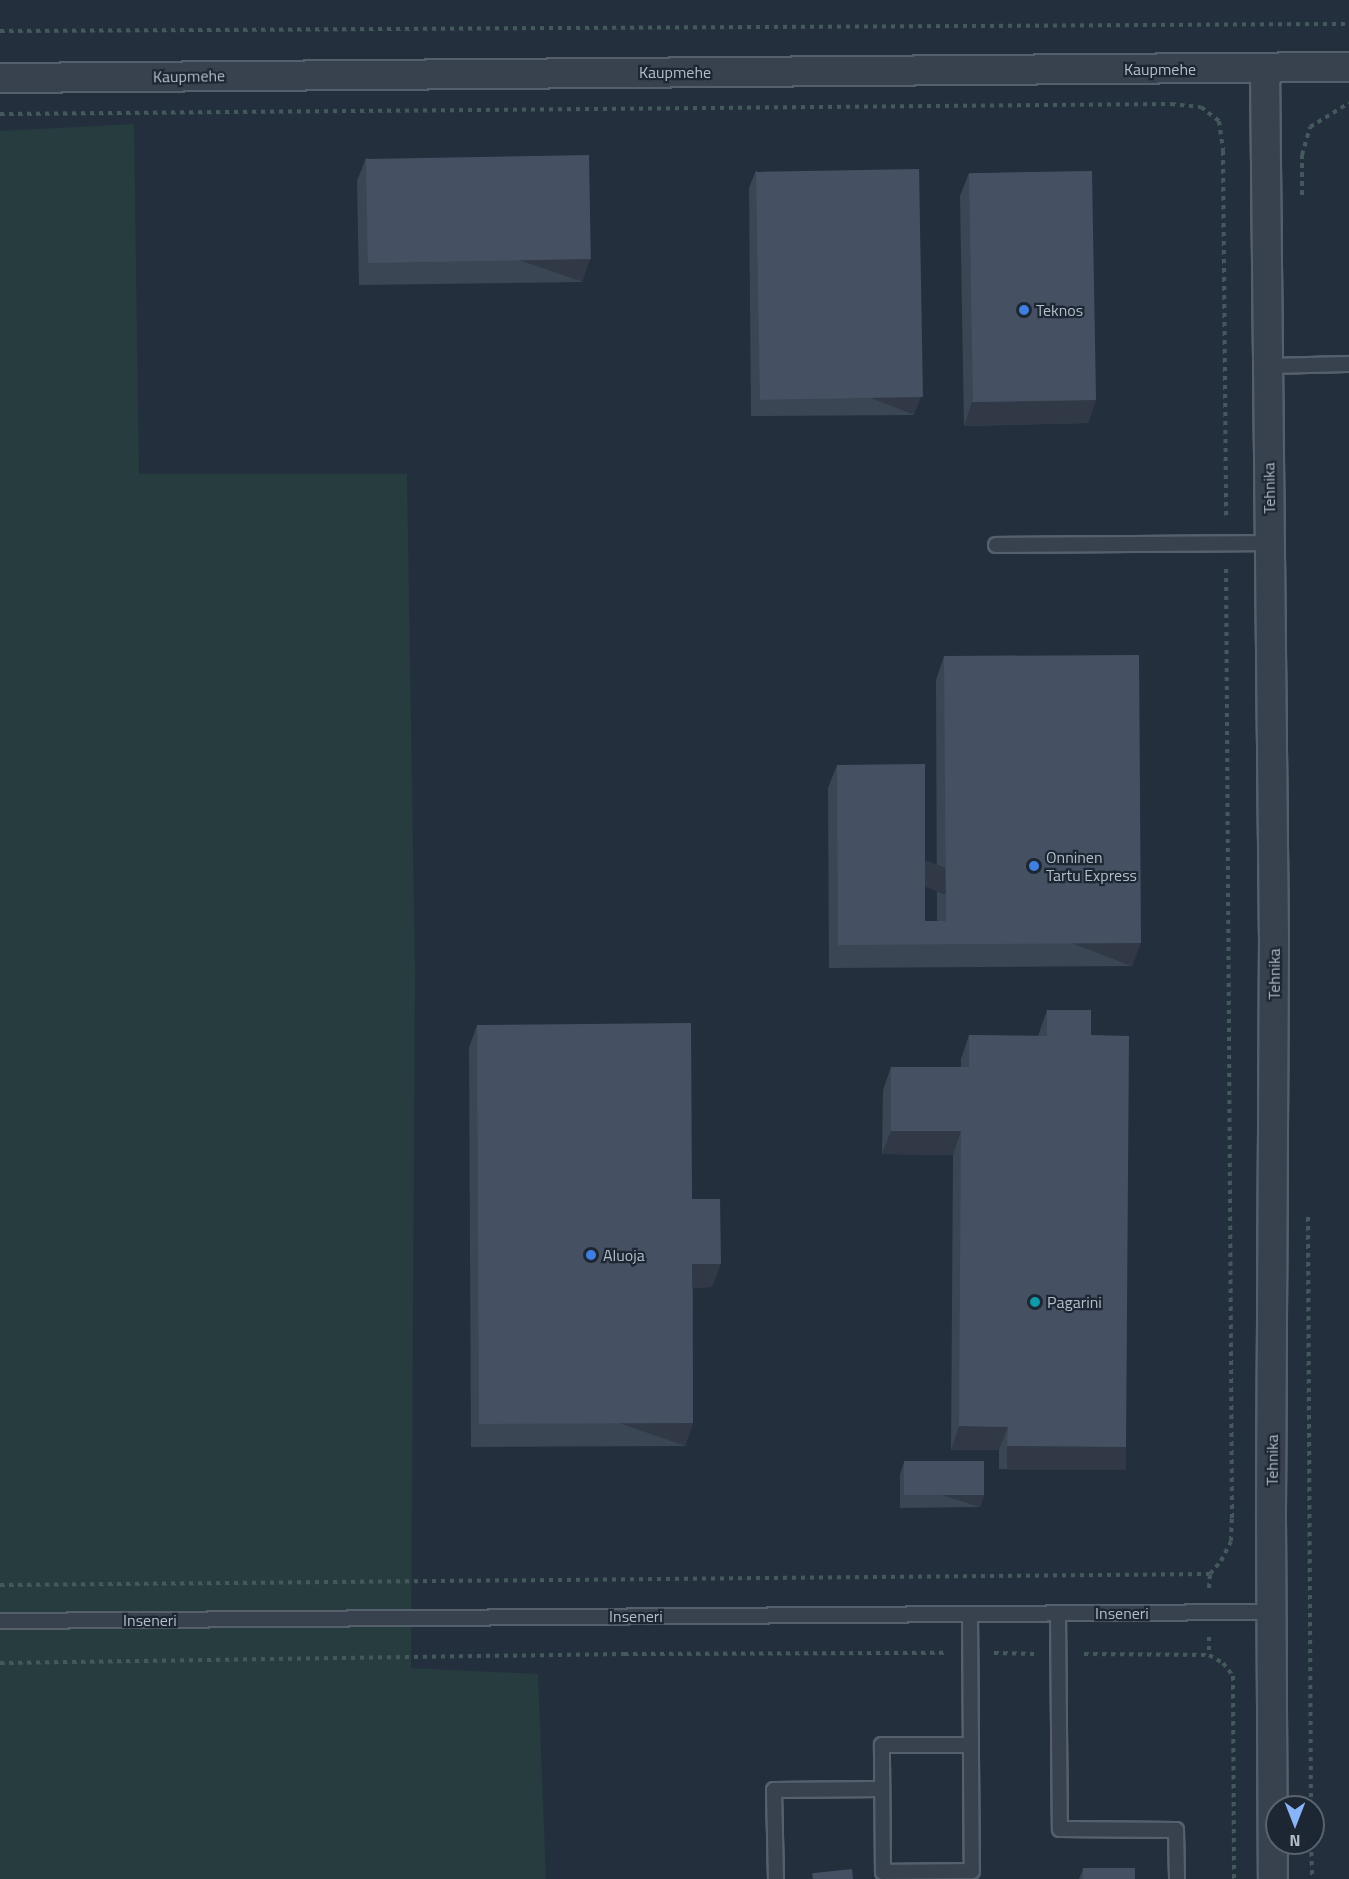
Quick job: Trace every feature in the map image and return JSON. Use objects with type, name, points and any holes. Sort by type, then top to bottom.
[{"type":"street","name":"Kaupmehe","points":[[0,78],[1349,67]]},
{"type":"street","name":"Tehnika","points":[[1265,68],[1274,926],[1271,1612],[1273,1879]]},
{"type":"lane","points":[[1268,366],[1349,364]]},
{"type":"lane","points":[[996,545],[1270,543]]},
{"type":"lane","name":"Inseneri","points":[[0,1621],[1271,1612]]},
{"type":"lane","points":[[1058,1613],[1060,1829],[1176,1830],[1177,1879]]},
{"type":"lane","points":[[970,1614],[972,1871],[883,1872],[882,1745],[971,1745]]},
{"type":"lane","points":[[776,1879],[774,1790],[882,1789]]},
{"type":"path","points":[[0,31],[1349,24]]},
{"type":"path","points":[[0,114],[1171,104],[1201,107],[1219,121],[1223,151],[1232,1518],[1231,1541],[1221,1561],[1210,1574],[0,1586]]},
{"type":"path","points":[[0,1663],[624,1654],[1209,1654],[1223,1663],[1233,1677],[1234,1879]]},
{"type":"path","points":[[1311,1855],[1312,1879]]},
{"type":"green space","points":[[134,124],[139,474],[407,474],[415,971],[411,1668],[538,1674],[546,1879],[0,1879],[0,131]]},
{"type":"building","points":[[589,155],[591,259],[368,263],[366,159]]},
{"type":"building","points":[[919,169],[923,397],[760,400],[756,172]]},
{"type":"building","name":"Teknos","points":[[1092,171],[1096,400],[973,402],[969,173]]},
{"type":"building","name":"Onninen Tartu Express","points":[[1139,655],[1141,943],[838,945],[837,765],[925,764],[925,921],[946,921],[944,656]]},
{"type":"building","name":"Pagarini","points":[[1047,1010],[1091,1010],[1091,1035],[1129,1036],[1126,1447],[1007,1446],[1008,1427],[959,1426],[961,1131],[891,1131],[891,1067],[969,1067],[969,1035],[1047,1036]]},
{"type":"building","name":"Aluoja","points":[[691,1023],[692,1199],[720,1199],[721,1264],[692,1264],[693,1423],[479,1424],[477,1025]]},
{"type":"building","points":[[904,1461],[984,1461],[984,1495],[904,1495]]},
{"type":"building","points":[[1083,1868],[1135,1868],[1135,1879],[1083,1879]]},
{"type":"building","points":[[852,1869],[853,1879],[813,1879],[812,1873]]},
{"type":"place","name":"Teknos","points":[[1024,310]]},
{"type":"place","name":"Onninen Tartu Express","points":[[1034,866]]},
{"type":"place","name":"Aluoja","points":[[591,1255]]},
{"type":"place","name":"Pagarini","points":[[1035,1302]]}]
